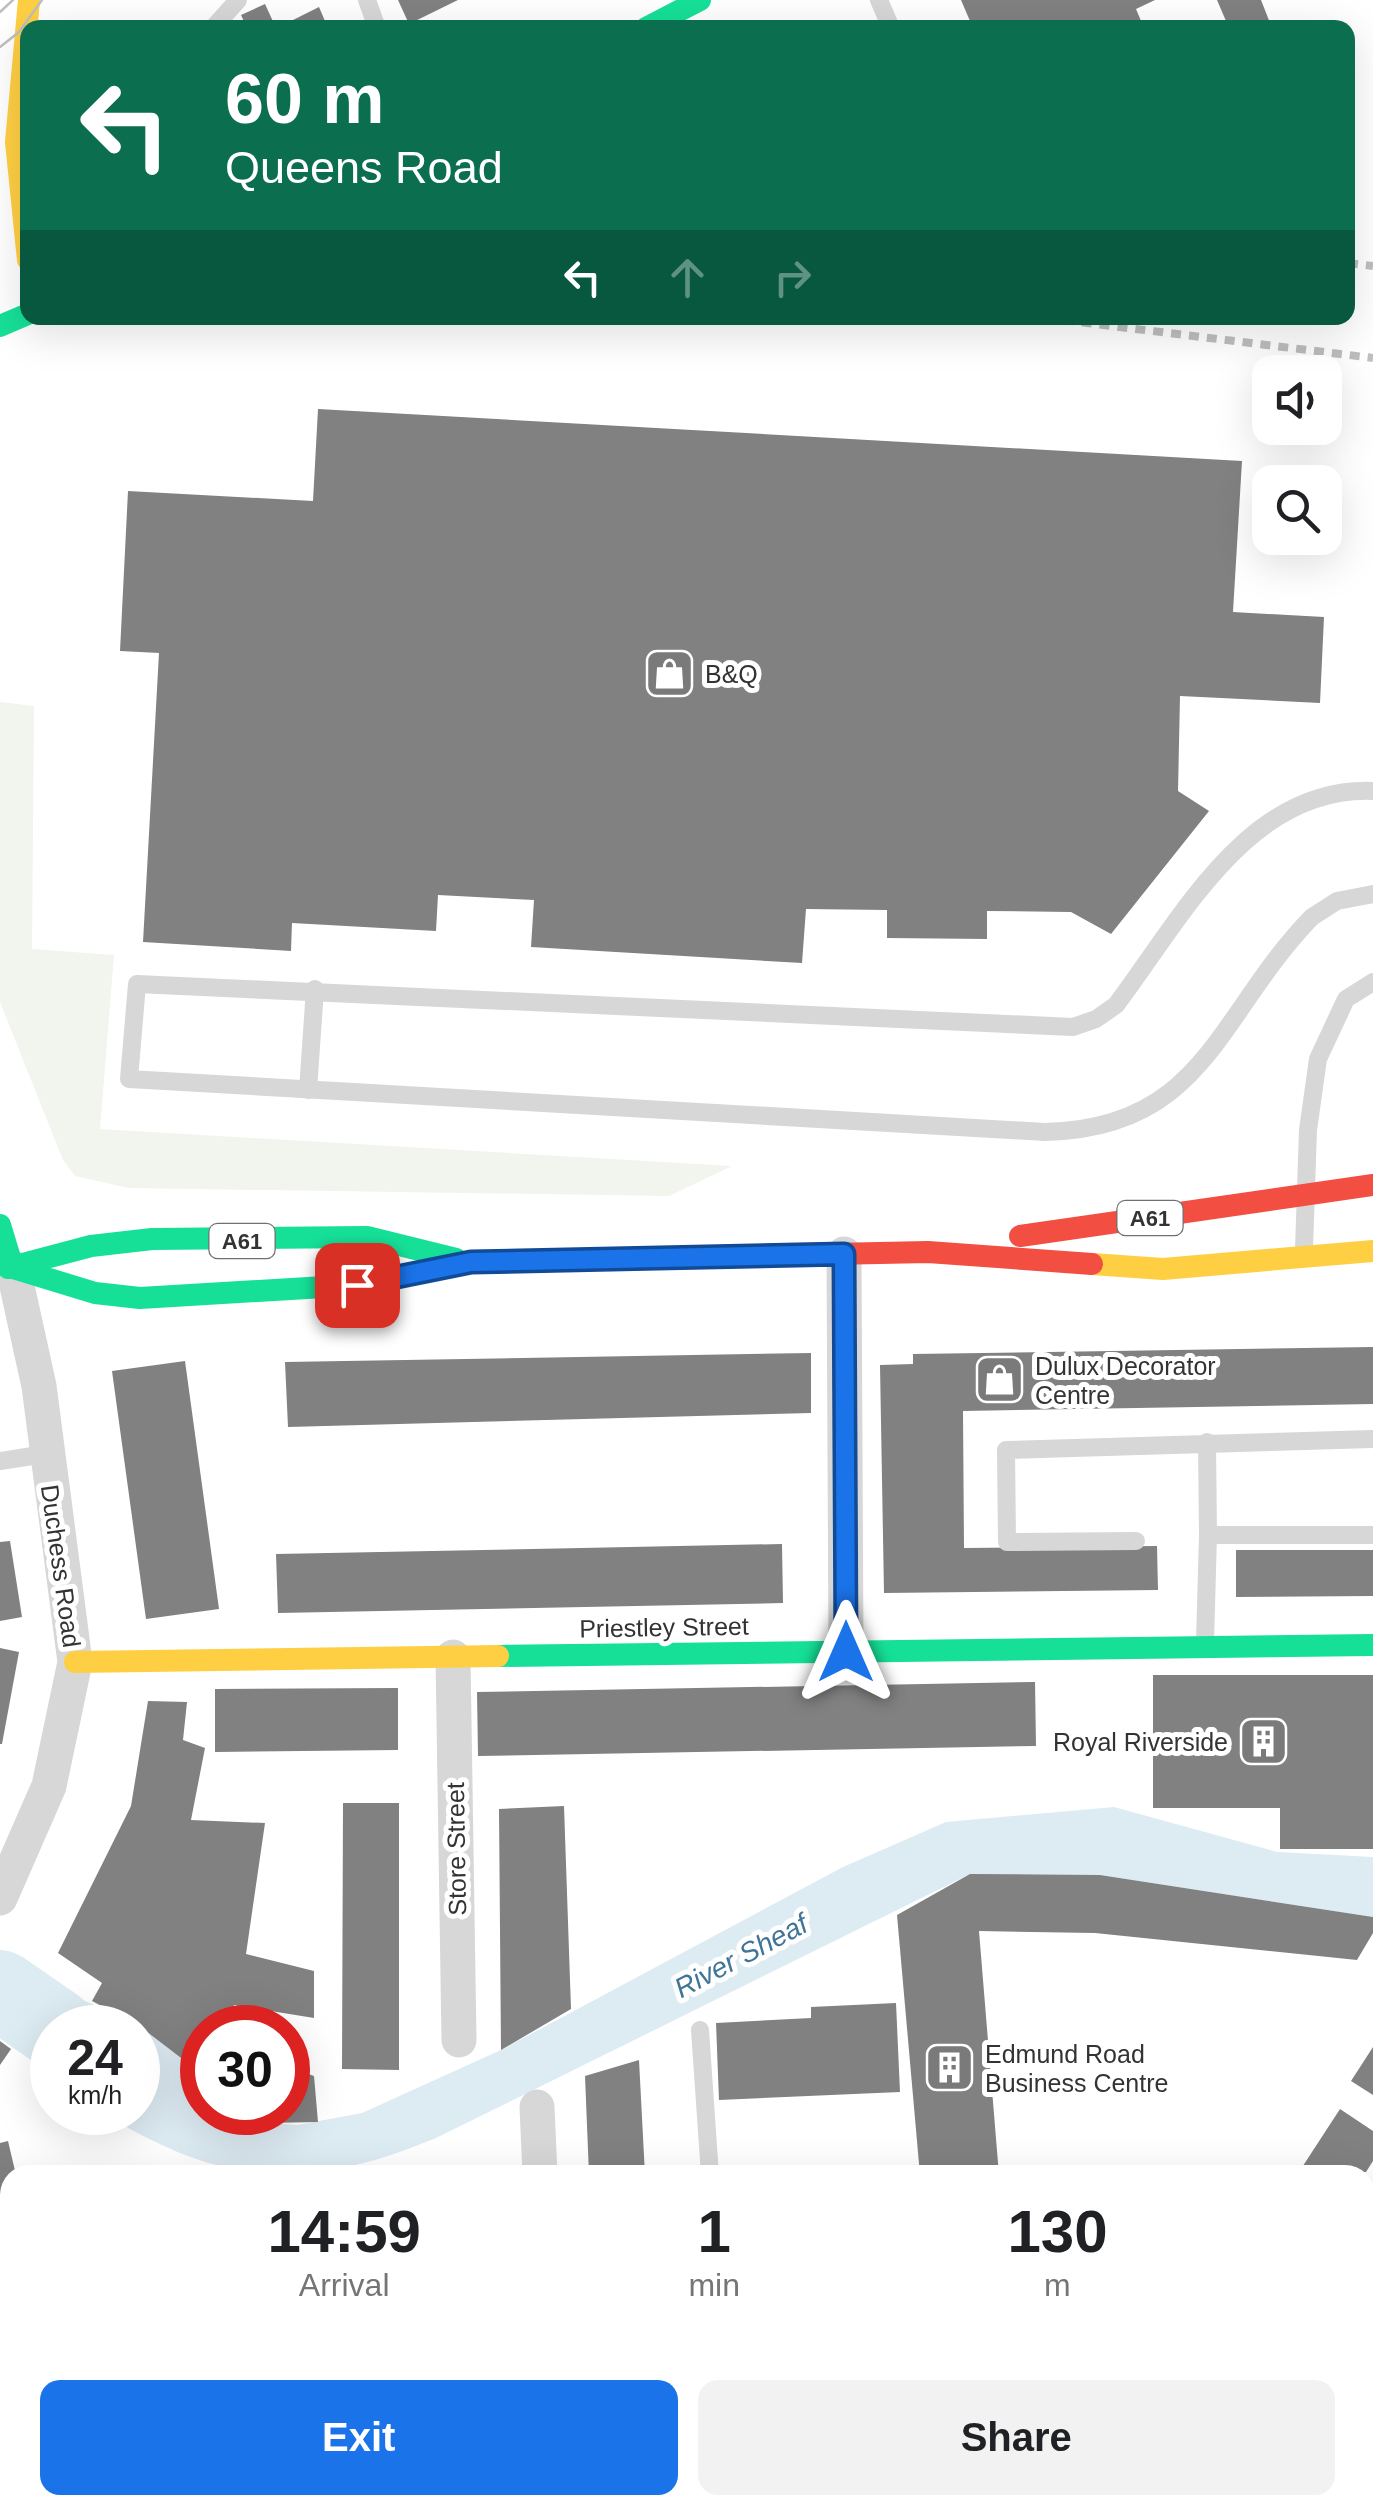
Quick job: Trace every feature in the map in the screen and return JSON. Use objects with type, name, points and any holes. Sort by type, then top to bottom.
[{"type":"main road","points":[[680,20],[700,0]]},
{"type":"main road","points":[[0,176],[20,146]]},
{"type":"main road","name":"A61","points":[[928,1252],[1373,1185]]},
{"type":"main road","name":"Duchess Road","points":[[0,1225],[6,1268]]},
{"type":"main road","name":"A61","points":[[6,1268],[90,1246],[152,1239],[368,1237],[471,1262]]},
{"type":"main road","name":"A61","points":[[6,1268],[94,1293],[140,1298],[357,1285],[471,1262],[928,1252],[1162,1270],[1373,1251]]},
{"type":"main road","name":"Priestley Street","points":[[75,1662],[1373,1645]]},
{"type":"street","points":[[844,1254],[846,1652]]},
{"type":"street","name":"Duchess Road","points":[[0,1898],[49,1786],[75,1662],[39,1386],[6,1268]]},
{"type":"street","name":"Store Street","points":[[453,1657],[459,2040]]},
{"type":"street","points":[[537,2108],[540,2165]]},
{"type":"lane","points":[[220,20],[238,0]]},
{"type":"lane","points":[[1373,792],[1309,800],[1249,834],[1116,1005],[1096,1019],[1072,1026],[137,984],[129,1079],[1045,1132],[1095,1128],[1128,1119],[1168,1097],[1200,1063],[1312,917],[1338,901],[1373,894]]},
{"type":"lane","points":[[1303,1256],[1308,1130],[1318,1059],[1346,999],[1373,982]]},
{"type":"lane","points":[[308,1090],[315,990]]},
{"type":"lane","points":[[1136,1541],[1007,1542],[1006,1450],[1373,1439]]},
{"type":"lane","points":[[1205,1647],[1207,1442]]},
{"type":"lane","points":[[0,1461],[45,1454]]},
{"type":"lane","points":[[1208,1535],[1373,1535]]},
{"type":"lane","points":[[700,2030],[709,2165]]},
{"type":"shaded area","points":[[0,702],[34,706],[32,949],[114,955],[100,1129],[732,1166],[669,1196],[129,1188],[75,1176],[63,1160],[0,1002]]},
{"type":"water","points":[[1114,1807],[1277,1852],[1373,1857],[1373,1917],[1100,1875],[970,1874],[436,2138],[391,2155],[354,2165],[217,2165],[143,2135],[160,2135],[160,2042],[180,2057],[180,2135],[310,2135],[310,2123],[362,2113],[501,2050],[843,1867],[946,1822]]},
{"type":"water","points":[[15,1969],[94,2005],[30,2005],[30,2048],[0,2024],[0,1997]]},
{"type":"building","points":[[398,0],[458,0],[417,20],[407,20]]},
{"type":"building","points":[[961,0],[1155,0],[1136,9],[1141,20],[970,20]]},
{"type":"building","points":[[1217,0],[1261,0],[1269,20],[1226,20]]},
{"type":"building","points":[[265,4],[272,20],[243,20],[241,15]]},
{"type":"building","points":[[319,7],[325,20],[293,20]]},
{"type":"building","name":"B&Q","points":[[318,409],[1242,461],[1233,612],[1324,617],[1320,703],[1180,696],[1178,791],[1209,811],[1111,934],[1071,912],[987,911],[987,939],[887,938],[887,910],[806,909],[802,963],[531,947],[534,900],[438,895],[436,931],[292,923],[291,951],[143,942],[159,653],[120,651],[128,491],[313,501]]},
{"type":"building","points":[[1373,1347],[1373,1404],[963,1411],[964,1548],[1157,1546],[1158,1590],[884,1593],[880,1365],[913,1364],[913,1354]]},
{"type":"building","points":[[811,1353],[811,1413],[288,1427],[285,1362]]},
{"type":"building","points":[[185,1361],[219,1609],[146,1619],[112,1371]]},
{"type":"building","points":[[10,1541],[22,1617],[0,1621],[0,1542]]},
{"type":"building","points":[[782,1544],[783,1603],[278,1613],[276,1554]]},
{"type":"building","points":[[1236,1550],[1373,1550],[1373,1596],[1236,1597]]},
{"type":"building","points":[[0,1648],[19,1652],[2,1744],[0,1744]]},
{"type":"building","name":"Royal Riverside","points":[[1153,1675],[1373,1675],[1373,1849],[1280,1849],[1280,1808],[1153,1808]]},
{"type":"building","points":[[1035,1682],[1036,1746],[478,1756],[477,1692]]},
{"type":"building","points":[[398,1688],[398,1750],[215,1752],[215,1689]]},
{"type":"building","points":[[148,1701],[187,1702],[183,1740],[205,1748],[191,1820],[265,1823],[246,1954],[314,1971],[314,2018],[310,2017],[310,2005],[180,2005],[180,2057],[160,2042],[160,2005],[100,2005],[92,2001],[102,1983],[58,1953],[131,1806]]},
{"type":"building","points":[[343,1803],[399,1803],[399,2070],[342,2069]]},
{"type":"building","points":[[564,1806],[571,2009],[501,2050],[499,1809]]},
{"type":"building","name":"Edmund Road Business Centre","points":[[970,1874],[1100,1875],[1373,1917],[1373,1933],[1357,1960],[1095,1933],[979,1931],[998,2165],[919,2165],[897,1915]]},
{"type":"building","points":[[896,2003],[900,2092],[719,2100],[716,2023],[811,2018],[811,2007]]},
{"type":"building","points":[[0,2041],[11,2049],[0,2065]]},
{"type":"building","points":[[1373,2047],[1373,2095],[1351,2081]]},
{"type":"building","points":[[639,2060],[644,2165],[589,2165],[585,2076]]},
{"type":"building","points":[[310,2075],[314,2076],[318,2122],[310,2122]]},
{"type":"building","points":[[1340,2109],[1373,2131],[1370,2165],[1304,2165]]},
{"type":"building","points":[[8,2141],[14,2165],[0,2165],[0,2143]]},
{"type":"waterway","name":"River Sheaf","points":[[0,1990],[30,2011]]},
{"type":"tram line","points":[[0,12],[13,0]]},
{"type":"tram line","points":[[28,20],[42,0]]},
{"type":"tram line","points":[[0,47],[20,31]]},
{"type":"railway","points":[[1355,264],[1373,266]]},
{"type":"railway","points":[[1103,325],[1373,358]]},
{"type":"traffic: fast","points":[[661,20],[700,0]]},
{"type":"traffic: fast","points":[[0,326],[20,317]]},
{"type":"traffic: fast","points":[[0,1225],[13,1268]]},
{"type":"traffic: fast","points":[[8,1268],[91,1246],[152,1239],[367,1237],[456,1259]]},
{"type":"traffic: fast","points":[[13,1268],[95,1293],[140,1298],[357,1285],[471,1262],[782,1255]]},
{"type":"traffic: fast","points":[[498,1656],[1373,1645]]},
{"type":"traffic: slow","points":[[27,20],[29,0]]},
{"type":"traffic: slow","points":[[20,98],[16,142],[20,181]]},
{"type":"traffic: slow","points":[[1092,1264],[1163,1269],[1373,1251]]},
{"type":"traffic: slow","points":[[75,1662],[498,1656]]},
{"type":"traffic: jam","points":[[1020,1236],[1373,1185]]},
{"type":"traffic: jam","points":[[782,1255],[928,1252],[1092,1264]]},
{"type":"place","name":"B&Q","points":[[670,674]]},
{"type":"place","name":"Dulux Decorator Centre","points":[[1000,1380]]},
{"type":"place","name":"Royal Riverside","points":[[1263,1742]]},
{"type":"place","name":"Edmund Road Business Centre","points":[[950,2068]]},
{"type":"route","points":[[357,1285],[471,1262],[844,1254],[846,1652]]}]
